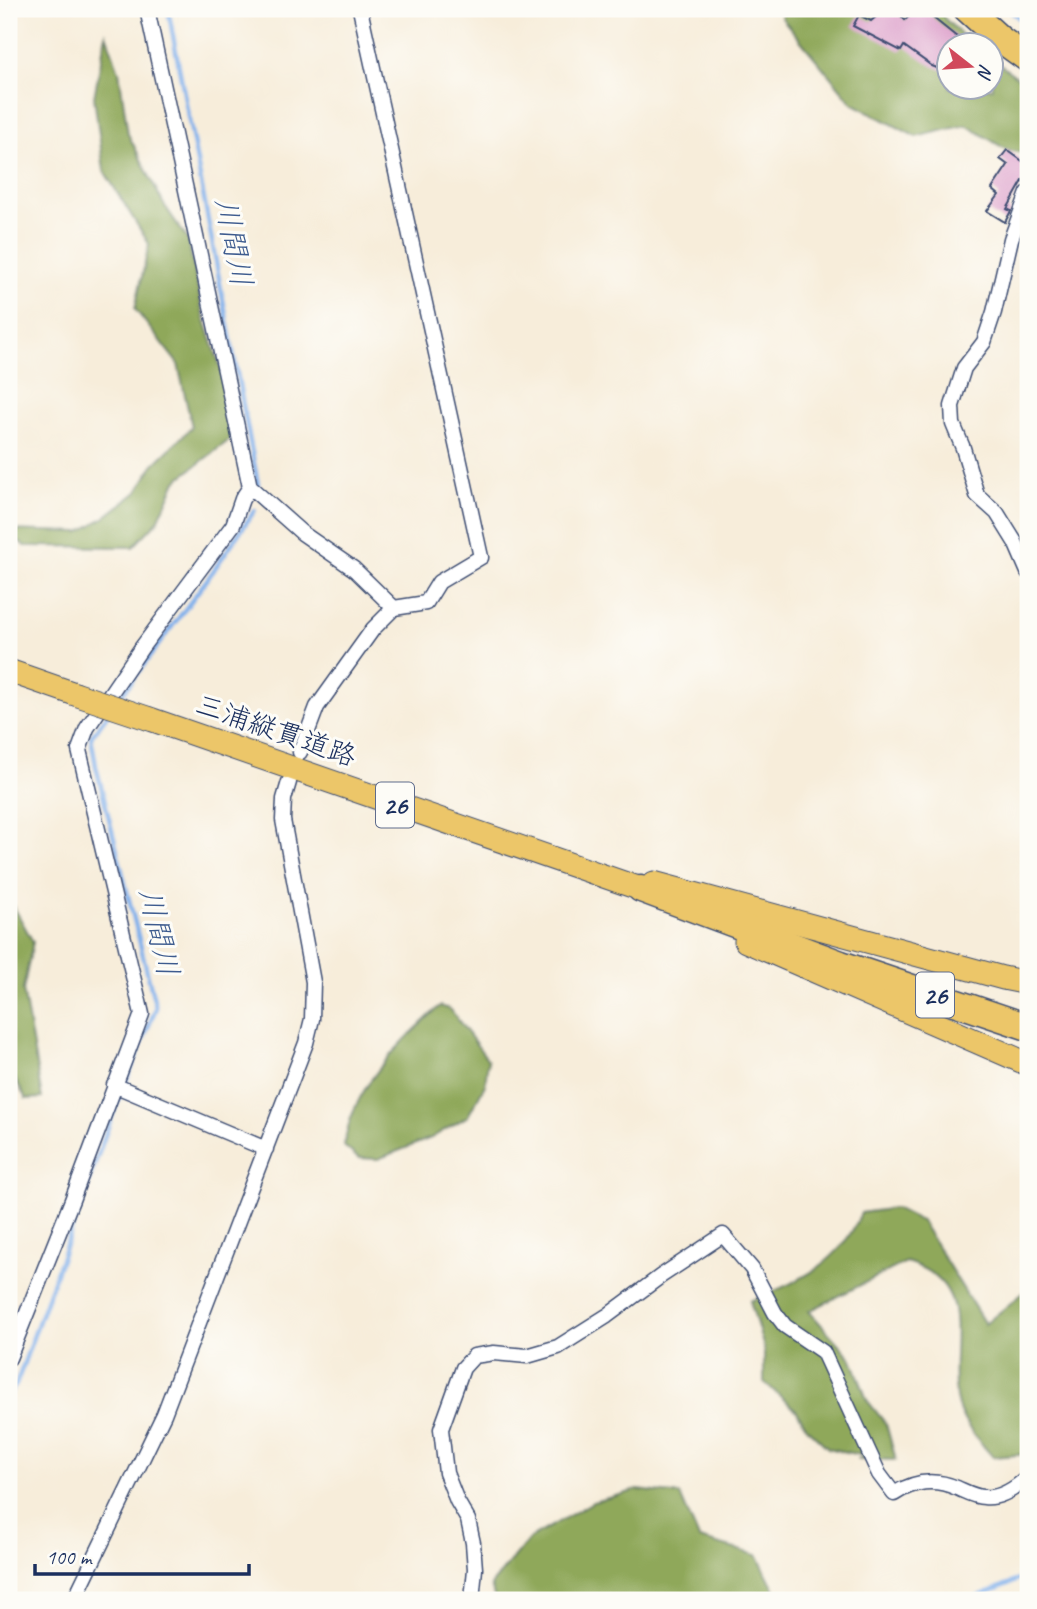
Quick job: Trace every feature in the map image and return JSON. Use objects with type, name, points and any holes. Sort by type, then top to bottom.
[{"type":"highway","points":[[967,9],[1000,39],[1028,59]]},
{"type":"highway","name":"26","points":[[641,890],[843,959],[1028,1027]]},
{"type":"highway","name":"26","points":[[843,959],[1028,1017]]},
{"type":"main road","name":"三浦縦貫道路","points":[[9,671],[641,890]]},
{"type":"main road","name":"26","points":[[562,863],[624,875],[1028,983]]},
{"type":"main road","points":[[587,872],[1028,1064]]},
{"type":"street","points":[[147,9],[250,487],[302,533],[354,569],[394,608]]},
{"type":"street","points":[[300,752],[317,707],[373,629],[394,608],[426,603],[439,582],[481,557],[360,9]]},
{"type":"street","points":[[1028,193],[1011,239],[984,342],[964,368],[952,406],[953,424],[977,495],[997,513],[1015,542],[1028,572]]},
{"type":"street","points":[[9,1358],[72,1200],[121,1088],[142,1014],[79,750],[87,727],[142,647],[233,525],[242,499],[250,487]]},
{"type":"street","points":[[74,1600],[164,1414],[306,1043],[312,1019],[313,982],[283,820],[284,799],[289,782]]},
{"type":"street","points":[[121,1088],[266,1149]]},
{"type":"street","points":[[472,1600],[475,1569],[473,1543],[468,1520],[457,1502],[446,1472],[441,1429],[463,1368],[474,1356],[494,1353],[527,1356],[558,1347],[723,1235],[752,1269],[775,1313],[785,1326],[823,1352],[879,1474],[894,1494],[909,1485],[938,1482],[986,1498],[1002,1494],[1019,1485],[1028,1476]]},
{"type":"green space","points":[[780,9],[938,9],[959,32],[936,32],[936,102],[1006,102],[1006,69],[1028,85],[1027,154],[1007,150],[966,125],[916,137],[852,103],[782,18]]},
{"type":"green space","points":[[106,34],[119,71],[128,134],[163,203],[188,240],[203,314],[228,390],[232,438],[176,481],[158,521],[133,547],[25,546],[9,535],[9,530],[80,532],[105,517],[137,492],[153,465],[192,427],[178,364],[135,309],[149,244],[104,171],[94,97]]},
{"type":"green space","points":[[9,898],[33,942],[23,990],[42,1098],[26,1099],[9,1068]]},
{"type":"green space","points":[[440,1006],[450,1009],[488,1060],[485,1085],[468,1116],[431,1138],[378,1159],[358,1158],[344,1146],[349,1125],[367,1086],[394,1051]]},
{"type":"green space","points":[[895,1208],[921,1221],[985,1324],[1028,1289],[1028,1454],[993,1457],[966,1422],[956,1398],[956,1336],[951,1299],[943,1284],[928,1272],[906,1262],[809,1311],[852,1359],[867,1400],[886,1424],[896,1460],[857,1459],[869,1457],[828,1448],[808,1429],[796,1410],[764,1382],[764,1348],[750,1301],[801,1278],[830,1258],[842,1246],[861,1213]]},
{"type":"green space","points":[[638,1490],[680,1495],[699,1539],[757,1555],[776,1592],[774,1600],[495,1600],[491,1585],[529,1539],[593,1502]]},
{"type":"building","points":[[885,9],[895,9],[905,20],[917,9],[928,9],[934,15],[932,17],[951,32],[936,32],[936,68],[904,46],[901,51],[853,26],[859,15],[871,21]]},
{"type":"building","points":[[1007,150],[1028,165],[1028,172],[1007,209],[1011,211],[1005,222],[987,211],[999,195],[992,189],[1008,165],[1000,159]]},
{"type":"waterway","name":"川間川","points":[[168,9],[258,484]]},
{"type":"waterway","points":[[1008,9],[1028,25]]},
{"type":"waterway","name":"川間川","points":[[117,701],[255,510]]},
{"type":"waterway","name":"川間川","points":[[9,1393],[16,1385],[112,1116],[156,1008],[91,737],[108,714]]},
{"type":"waterway","points":[[969,1600],[1028,1576]]}]
